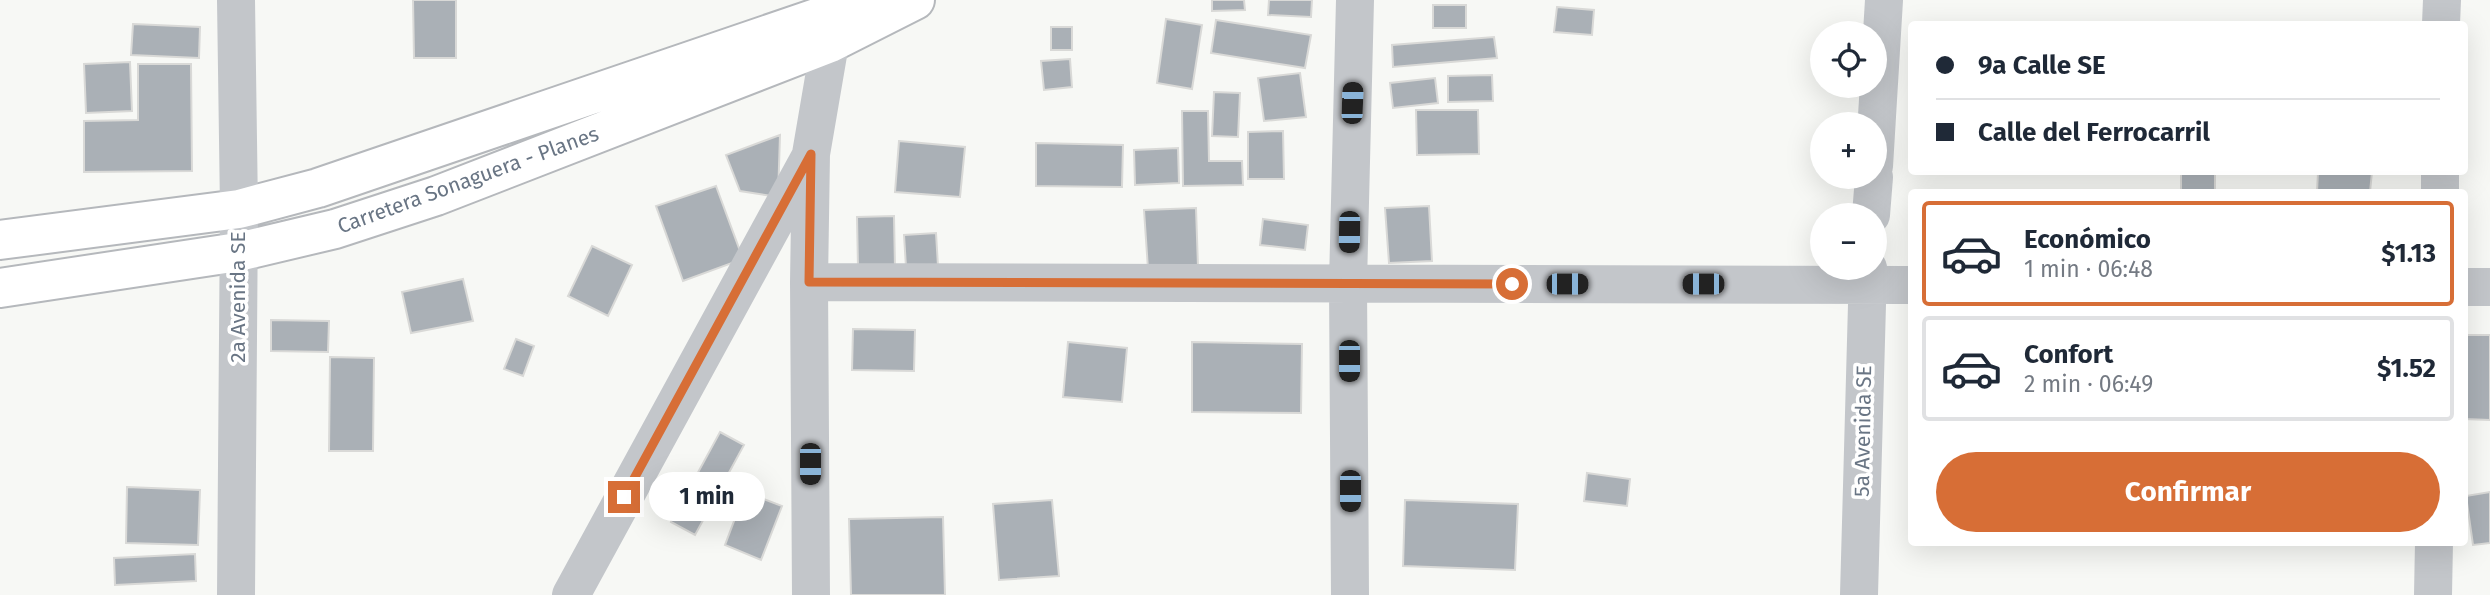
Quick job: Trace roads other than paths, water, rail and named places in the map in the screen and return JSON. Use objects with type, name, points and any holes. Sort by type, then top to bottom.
[{"type":"main road","name":"Carretera Sonaguera - Planes","points":[[0,240],[239,209],[338,182],[835,14],[915,0]]},
{"type":"main road","name":"Carretera Sonaguera - Planes","points":[[0,288],[239,252],[335,229],[436,196],[835,14]]},
{"type":"street","name":"2a Avenida SE","points":[[236,0],[239,209],[236,595]]},
{"type":"street","points":[[1350,595],[1348,283],[1355,0]]},
{"type":"street","points":[[1877,112],[1884,0]]},
{"type":"street","points":[[2441,21],[2442,0]]},
{"type":"street","points":[[811,595],[811,154],[835,14]]},
{"type":"street","points":[[570,595],[811,154]]},
{"type":"street","points":[[809,282],[1348,283],[1810,277]]},
{"type":"street","name":"5a Avenida SE","points":[[1859,595],[1868,280]]},
{"type":"street","points":[[1887,280],[1908,284]]},
{"type":"street","points":[[2468,286],[2490,287]]},
{"type":"street","points":[[2433,595],[2434,546]]}]
